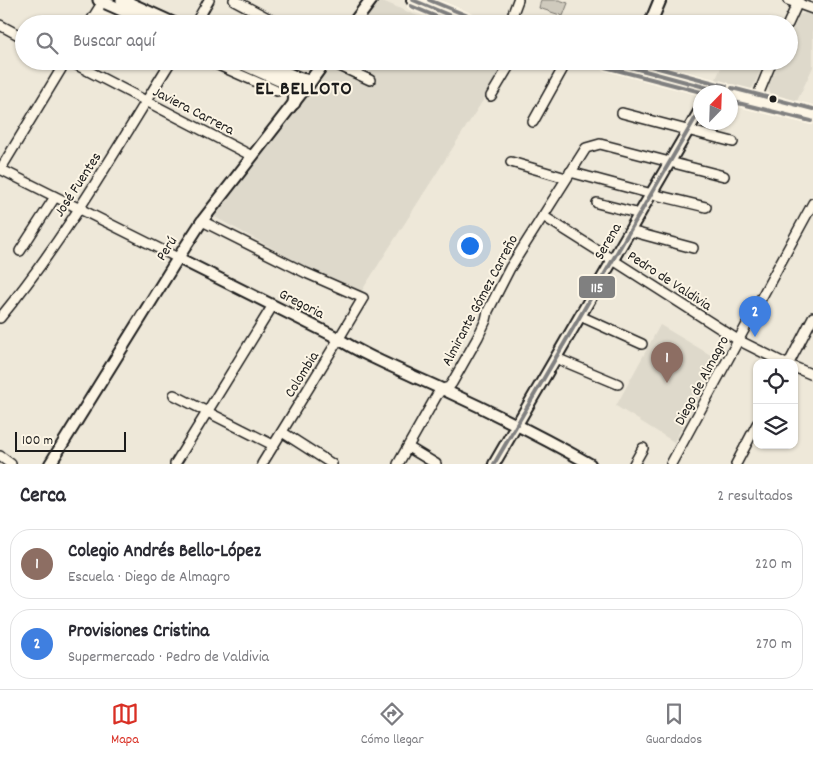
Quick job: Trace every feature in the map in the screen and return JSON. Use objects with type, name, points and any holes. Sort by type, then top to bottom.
[{"type":"main road","points":[[122,0],[155,15]]},
{"type":"main road","points":[[360,15],[371,0]]},
{"type":"main road","points":[[654,15],[660,0]]},
{"type":"main road","points":[[420,1],[451,15]]},
{"type":"main road","points":[[99,4],[129,15]]},
{"type":"main road","points":[[252,70],[281,87],[296,87],[309,84]]},
{"type":"main road","points":[[280,70],[309,84]]},
{"type":"main road","name":"Perú","points":[[309,84],[320,70]]},
{"type":"main road","points":[[650,70],[696,85]]},
{"type":"main road","points":[[281,87],[290,87],[295,97],[294,103]]},
{"type":"main road","points":[[738,96],[813,115]]},
{"type":"street","points":[[199,15],[208,0]]},
{"type":"street","points":[[234,0],[262,15]]},
{"type":"street","points":[[512,15],[518,0]]},
{"type":"street","points":[[788,0],[798,2],[813,9]]},
{"type":"street","points":[[792,15],[798,2]]},
{"type":"street","points":[[99,4],[113,15]]},
{"type":"street","points":[[0,25],[15,33]]},
{"type":"street","points":[[0,169],[61,70]]},
{"type":"street","name":"Javiera Carrera","points":[[85,70],[252,156]]},
{"type":"street","name":"José Fuentes","points":[[1,314],[39,268],[165,70]]},
{"type":"street","points":[[234,70],[281,87]]},
{"type":"street","points":[[347,70],[370,80]]},
{"type":"street","points":[[491,96],[507,70]]},
{"type":"street","points":[[533,122],[562,70]]},
{"type":"street","points":[[756,100],[768,70]]},
{"type":"street","name":"Perú","points":[[50,464],[202,221],[309,84]]},
{"type":"street","points":[[622,113],[734,142]]},
{"type":"street","name":"Serena","points":[[494,464],[693,123]]},
{"type":"street","name":"Almirante Gómez Carreño","points":[[398,464],[437,395],[442,389],[449,387],[452,383],[478,337],[486,320],[488,310],[510,268],[586,148],[600,144],[671,162]]},
{"type":"street","points":[[511,162],[706,207]]},
{"type":"street","points":[[671,162],[724,176]]},
{"type":"street","name":"Gregoria","points":[[0,169],[273,305],[384,363],[516,425],[590,464]]},
{"type":"street","points":[[20,250],[55,196]]},
{"type":"street","points":[[597,203],[640,214]]},
{"type":"street","name":"Diego de Almagro","points":[[671,464],[813,203]]},
{"type":"street","name":"Pedro de Valdivia","points":[[543,216],[738,340],[776,359]]},
{"type":"street","name":"Colombia","points":[[202,221],[306,273],[363,298],[262,464]]},
{"type":"street","points":[[630,231],[693,248]]},
{"type":"street","points":[[175,464],[273,305]]},
{"type":"street","points":[[580,316],[642,344]]},
{"type":"street","points":[[791,359],[813,317]]},
{"type":"street","points":[[556,358],[618,384]]},
{"type":"street","points":[[798,369],[813,375]]},
{"type":"street","points":[[174,395],[274,445]]},
{"type":"street","points":[[282,432],[332,464]]},
{"type":"street","points":[[736,464],[753,432]]},
{"type":"street","points":[[408,447],[436,464]]},
{"type":"street","points":[[634,464],[643,448]]},
{"type":"street","points":[[0,456],[11,464]]},
{"type":"shaded area","points":[[380,0],[415,15],[368,15]]},
{"type":"shaded area","points":[[541,0],[559,0],[568,3],[563,15],[539,8]]},
{"type":"shaded area","points":[[806,13],[813,16],[813,67],[797,101],[770,93],[768,87],[776,70],[798,70],[799,15]]},
{"type":"shaded area","points":[[325,70],[502,70],[361,292],[323,276],[213,216]]},
{"type":"shaded area","points":[[720,70],[761,70],[750,90],[738,87],[738,85],[715,81]]},
{"type":"shaded area","points":[[660,325],[719,360],[674,442],[616,406]]},
{"type":"transit line","name":"115","points":[[413,0],[449,15]]},
{"type":"transit line","points":[[429,0],[466,15]]},
{"type":"transit line","points":[[411,6],[432,15]]},
{"type":"transit line","points":[[617,70],[693,90]]},
{"type":"transit line","name":"115","points":[[641,70],[697,85]]},
{"type":"transit line","points":[[666,70],[722,85]]},
{"type":"transit line","points":[[738,90],[813,109]]},
{"type":"transit line","points":[[738,103],[811,121]]},
{"type":"transit line","name":"115","points":[[494,464],[693,122]]},
{"type":"place","name":"Provisiones Cristina","points":[[755,337]]},
{"type":"place","name":"Colegio Andrés Bello-López","points":[[667,383]]},
{"type":"district","name":"EL BELLOTO","points":[[304,87]]}]
